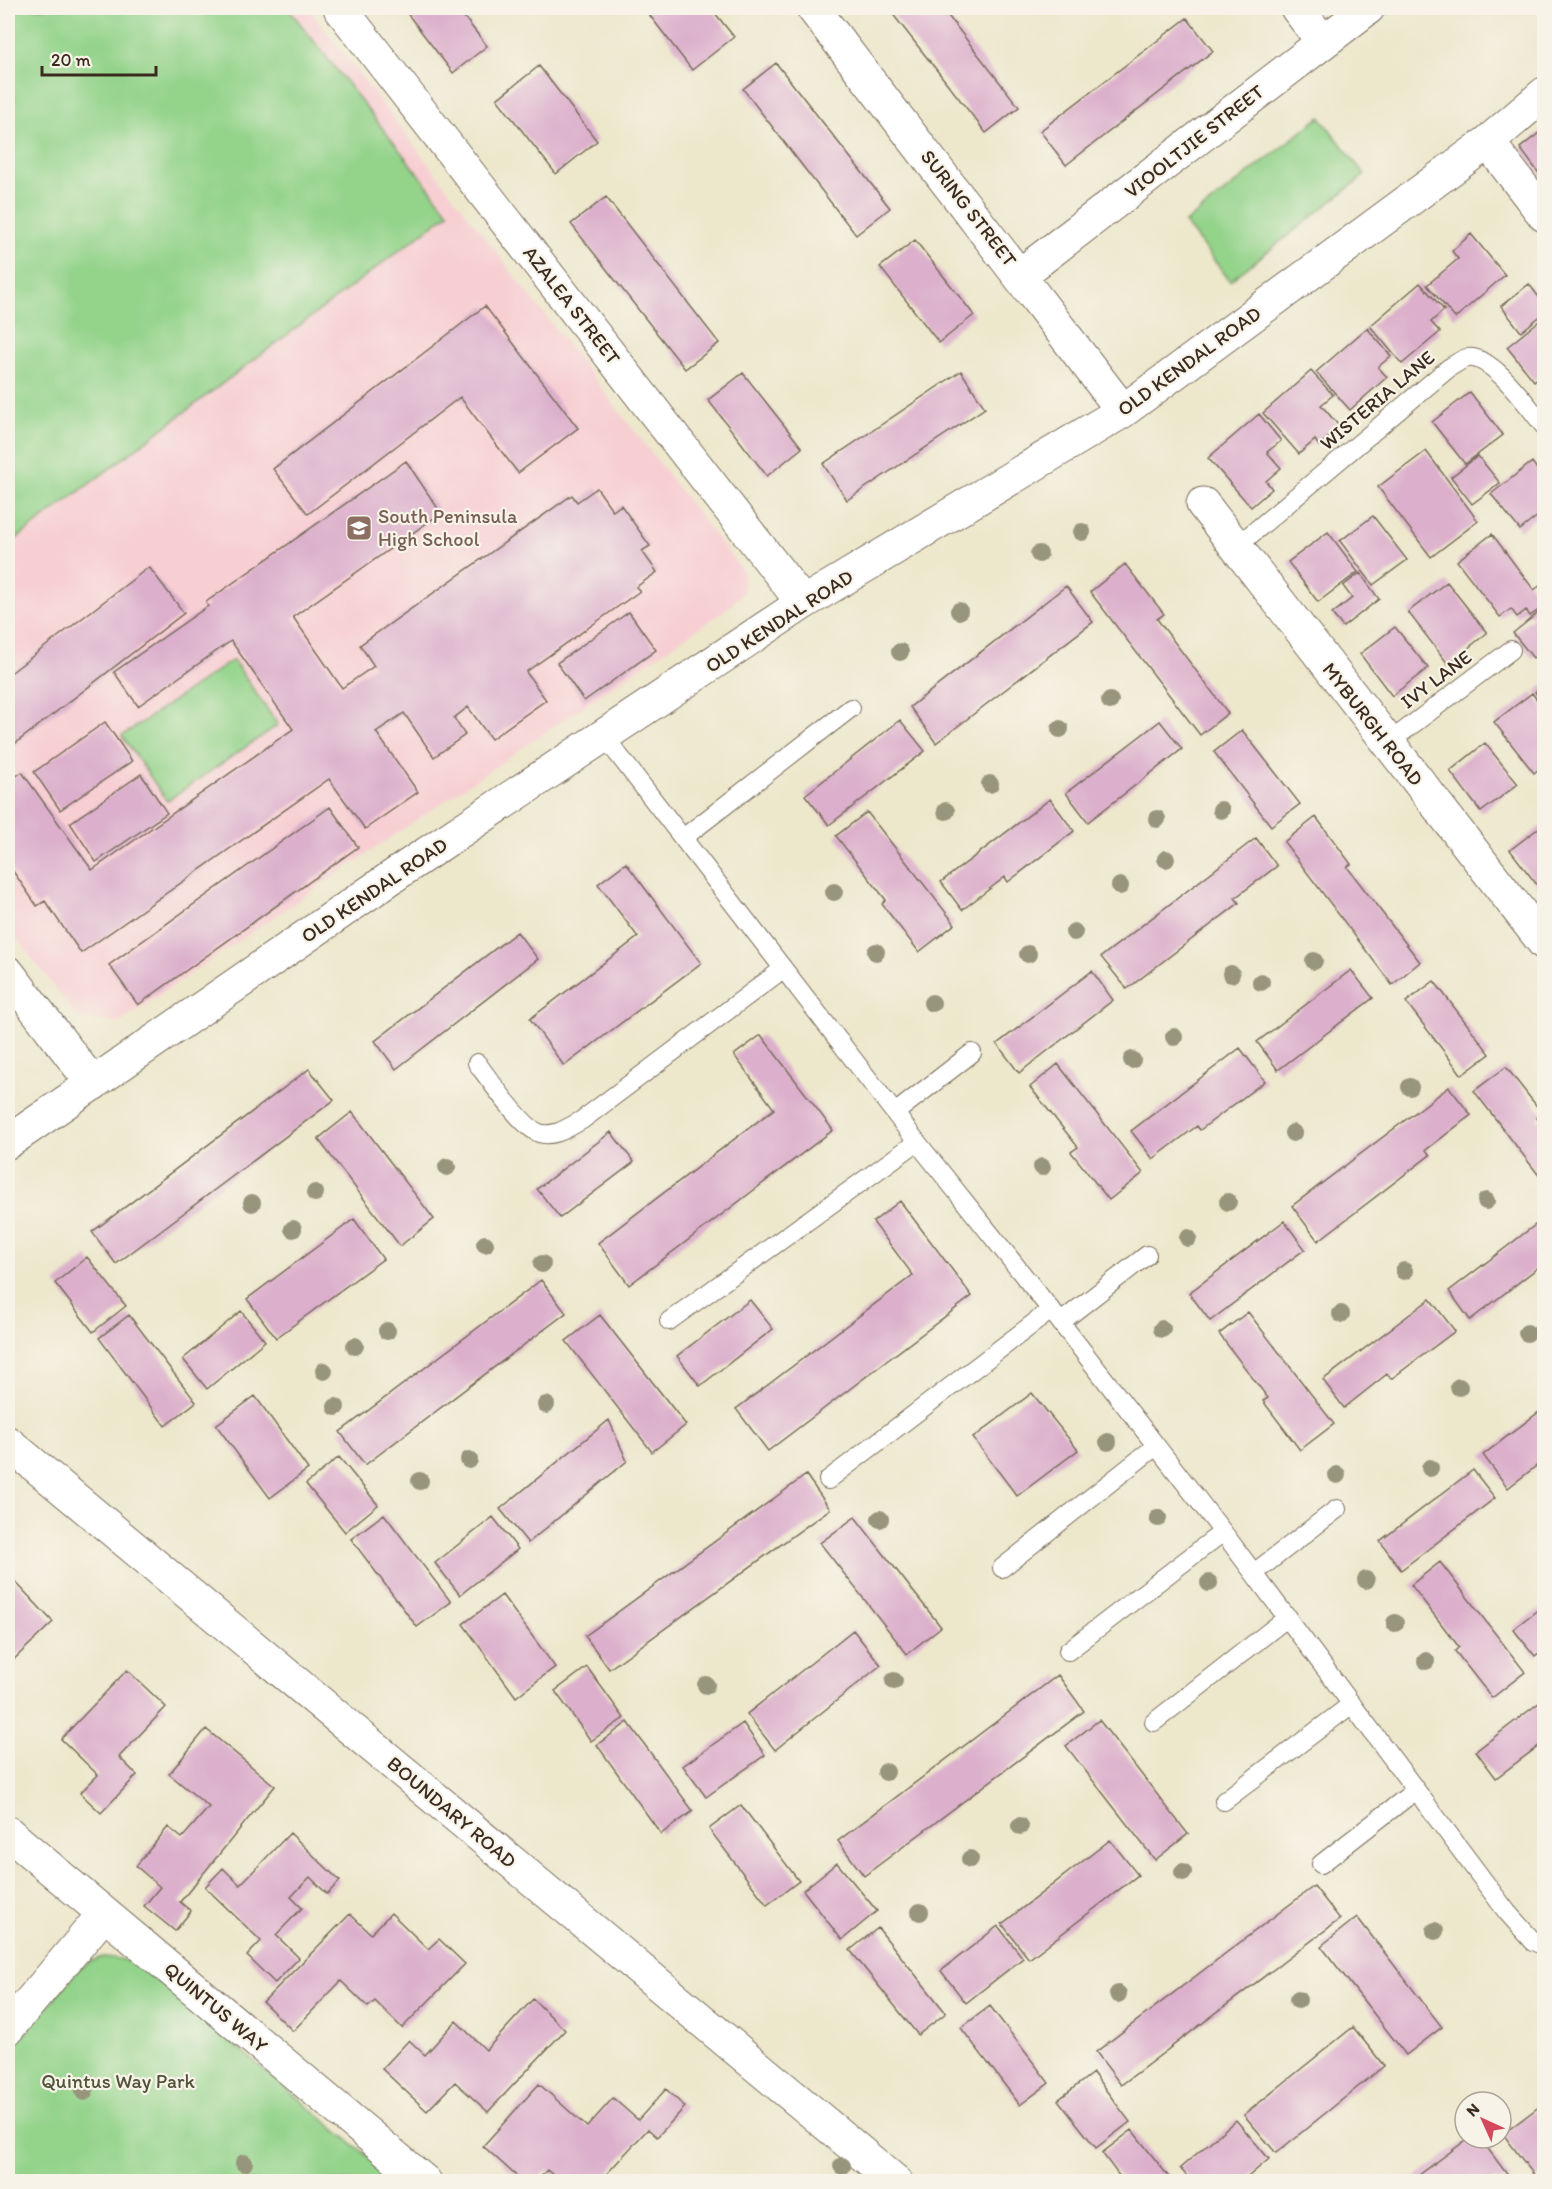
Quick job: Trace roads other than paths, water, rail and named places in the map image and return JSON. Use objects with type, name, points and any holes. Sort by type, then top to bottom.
[{"type":"street","name":"AZALEA STREET","points":[[340,8],[803,603]]},
{"type":"street","name":"SURING STREET","points":[[813,8],[1123,411]]},
{"type":"street","points":[[1297,8],[1323,42]]},
{"type":"street","name":"VIOOLTJIE STREET","points":[[1020,275],[1368,8]]},
{"type":"street","name":"OLD KENDAL ROAD","points":[[8,1142],[405,868],[803,603],[1123,411],[1488,142],[1545,94]]},
{"type":"street","points":[[1488,142],[1545,215]]},
{"type":"street","name":"MYBURGH ROAD","points":[[1203,504],[1544,941]]},
{"type":"street","points":[[8,973],[93,1084]]},
{"type":"street","name":"BOUNDARY ROAD","points":[[8,1443],[896,2181]]},
{"type":"street","name":"QUINTUS WAY","points":[[8,1833],[425,2181]]},
{"type":"street","points":[[8,2028],[104,1914]]},
{"type":"lane","name":"WISTERIA LANE","points":[[1236,547],[1441,375],[1466,358],[1480,359],[1497,372],[1545,426]]},
{"type":"lane","name":"IVY LANE","points":[[1388,743],[1511,650]]},
{"type":"lane","points":[[683,838],[850,708]]},
{"type":"lane","points":[[604,736],[1288,1617],[1507,1912],[1533,1941],[1545,1946]]},
{"type":"lane","points":[[477,1064],[524,1122],[539,1133],[556,1133],[582,1120],[783,969]]},
{"type":"lane","points":[[895,1113],[972,1053]]},
{"type":"lane","points":[[669,1321],[917,1142]]},
{"type":"lane","points":[[828,1480],[1056,1316],[1147,1255]]},
{"type":"lane","points":[[1002,1568],[1156,1446]]},
{"type":"lane","points":[[1254,1573],[1337,1509]]},
{"type":"lane","points":[[1068,1651],[1222,1532]]},
{"type":"lane","points":[[1154,1722],[1288,1617]]},
{"type":"lane","points":[[1224,1801],[1352,1704]]},
{"type":"lane","points":[[1321,1864],[1416,1790]]},
{"type":"place","name":"South Peninsula High School","points":[[359,528]]},
{"type":"park label","name":"Quintus Way Park","points":[[118,2081]]}]
